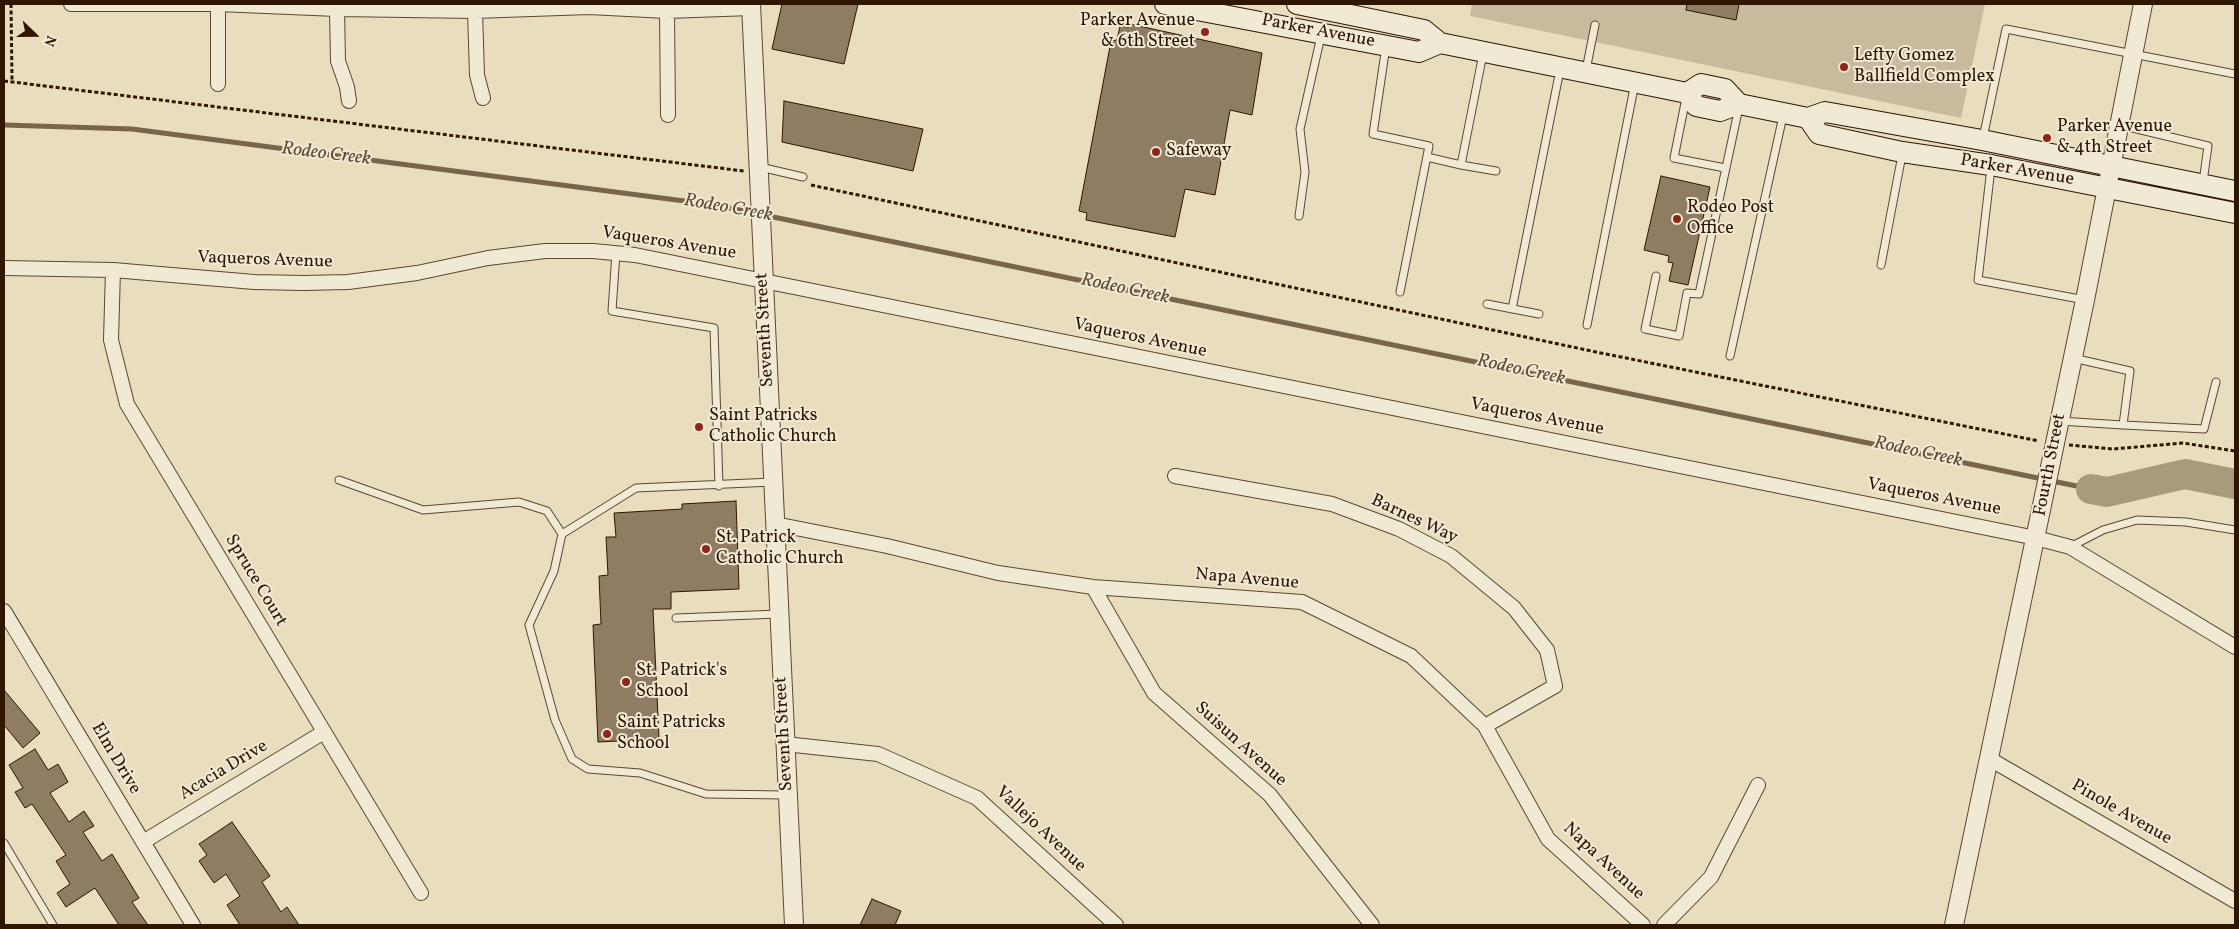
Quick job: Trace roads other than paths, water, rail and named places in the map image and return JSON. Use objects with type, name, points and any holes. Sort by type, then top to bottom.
[{"type":"main road","name":"Parker Avenue","points":[[1165,4],[1201,7],[1419,52],[1440,43]]},
{"type":"main road","name":"Parker Avenue","points":[[1297,4],[1424,30],[1440,43],[1635,83],[1686,93],[1701,84],[1725,89],[1739,104],[1808,118],[1824,112],[1982,140],[2235,191]]},
{"type":"main road","name":"Parker Avenue","points":[[1808,118],[1819,134],[1902,152],[1991,165],[2235,213]]},
{"type":"street","points":[[71,4],[218,4],[336,9],[475,10],[588,7],[667,11],[751,6]]},
{"type":"street","points":[[218,4],[218,84]]},
{"type":"street","name":"Fourth Street","points":[[1954,925],[1988,758],[2042,512],[2143,4]]},
{"type":"street","name":"Seventh Street","points":[[751,6],[794,925]]},
{"type":"street","points":[[336,9],[338,62],[347,88],[349,101]]},
{"type":"street","points":[[475,10],[477,75],[483,98]]},
{"type":"street","points":[[667,11],[668,115]]},
{"type":"street","name":"Vaqueros Avenue","points":[[4,268],[113,270],[254,282],[304,284],[348,282],[418,273],[488,258],[545,251],[593,250],[616,253],[764,280],[2070,546],[2235,647]]},
{"type":"street","name":"Spruce Court","points":[[113,270],[111,340],[127,404],[421,894]]},
{"type":"street","name":"Barnes Way","points":[[1174,476],[1332,504],[1399,529],[1451,556],[1514,608],[1547,650],[1555,686],[1485,726]]},
{"type":"street","name":"Napa Avenue","points":[[775,524],[887,546],[998,573],[1093,587],[1302,602],[1411,656],[1485,726],[1548,839],[1643,925]]},
{"type":"street","name":"Suisun Avenue","points":[[1093,587],[1154,694],[1270,795],[1372,925]]},
{"type":"street","name":"Elm Drive","points":[[4,611],[194,925]]},
{"type":"street","name":"Acacia Drive","points":[[143,842],[324,732]]},
{"type":"street","name":"Vallejo Avenue","points":[[785,744],[878,754],[977,798],[1116,925]]},
{"type":"street","name":"Pinole Avenue","points":[[1988,758],[2235,901]]},
{"type":"street","points":[[1664,925],[1711,877],[1758,785]]},
{"type":"lane","points":[[1585,72],[1595,25]]},
{"type":"lane","points":[[1982,140],[2006,29],[2235,74]]},
{"type":"lane","points":[[1299,216],[1305,172],[1300,129],[1322,33]]},
{"type":"lane","points":[[1386,46],[1373,134],[1429,146],[1400,292]]},
{"type":"lane","points":[[1461,165],[1484,52]]},
{"type":"lane","points":[[1512,309],[1560,67]]},
{"type":"lane","points":[[1587,325],[1635,83]]},
{"type":"lane","points":[[1686,93],[1674,158],[1725,168]]},
{"type":"lane","points":[[1656,276],[1645,329],[1678,336],[1687,293],[1699,294],[1739,104]]},
{"type":"lane","points":[[1730,356],[1784,113]]},
{"type":"lane","points":[[2119,125],[2208,146],[2203,184]]},
{"type":"lane","points":[[1881,265],[1902,152]]},
{"type":"lane","points":[[1427,157],[1496,172]]},
{"type":"lane","points":[[1991,165],[1978,280],[2085,300]]},
{"type":"lane","points":[[759,176],[806,181]]},
{"type":"lane","points":[[616,253],[612,311],[714,328],[719,486]]},
{"type":"lane","points":[[1487,304],[1539,314]]},
{"type":"lane","points":[[2072,358],[2130,371],[2122,425]]},
{"type":"lane","points":[[2059,422],[2204,429],[2216,382]]},
{"type":"lane","points":[[339,480],[423,510],[519,502],[547,511],[562,534],[554,571],[528,625],[555,720],[572,759],[588,769],[640,773],[706,794],[788,795]]},
{"type":"lane","points":[[562,534],[636,488],[719,486],[773,482]]},
{"type":"lane","points":[[2070,546],[2103,530],[2137,520],[2186,522],[2235,530]]},
{"type":"lane","points":[[676,618],[779,614]]},
{"type":"lane","points":[[4,843],[53,925]]},
{"type":"waterway","name":"Rodeo Creek","points":[[4,125],[132,129],[715,205],[2091,489]]},
{"type":"waterway","name":"Rodeo Creek","points":[[2091,489],[2107,492],[2185,474],[2235,484]]},
{"type":"place","name":"Parker Avenue & 6th Street","points":[[1205,32]]},
{"type":"place","name":"Lefty Gomez Ballfield Complex","points":[[1844,67]]},
{"type":"place","name":"Parker Avenue & 4th Street","points":[[2047,138]]},
{"type":"place","name":"Safeway","points":[[1156,152]]},
{"type":"place","name":"Rodeo Post Office","points":[[1677,219]]},
{"type":"place","name":"Saint Patricks Catholic Church","points":[[699,427]]},
{"type":"place","name":"St. Patrick Catholic Church","points":[[706,549]]},
{"type":"place","name":"St. Patrick's School","points":[[626,682]]},
{"type":"place","name":"Saint Patricks School","points":[[607,734]]}]
